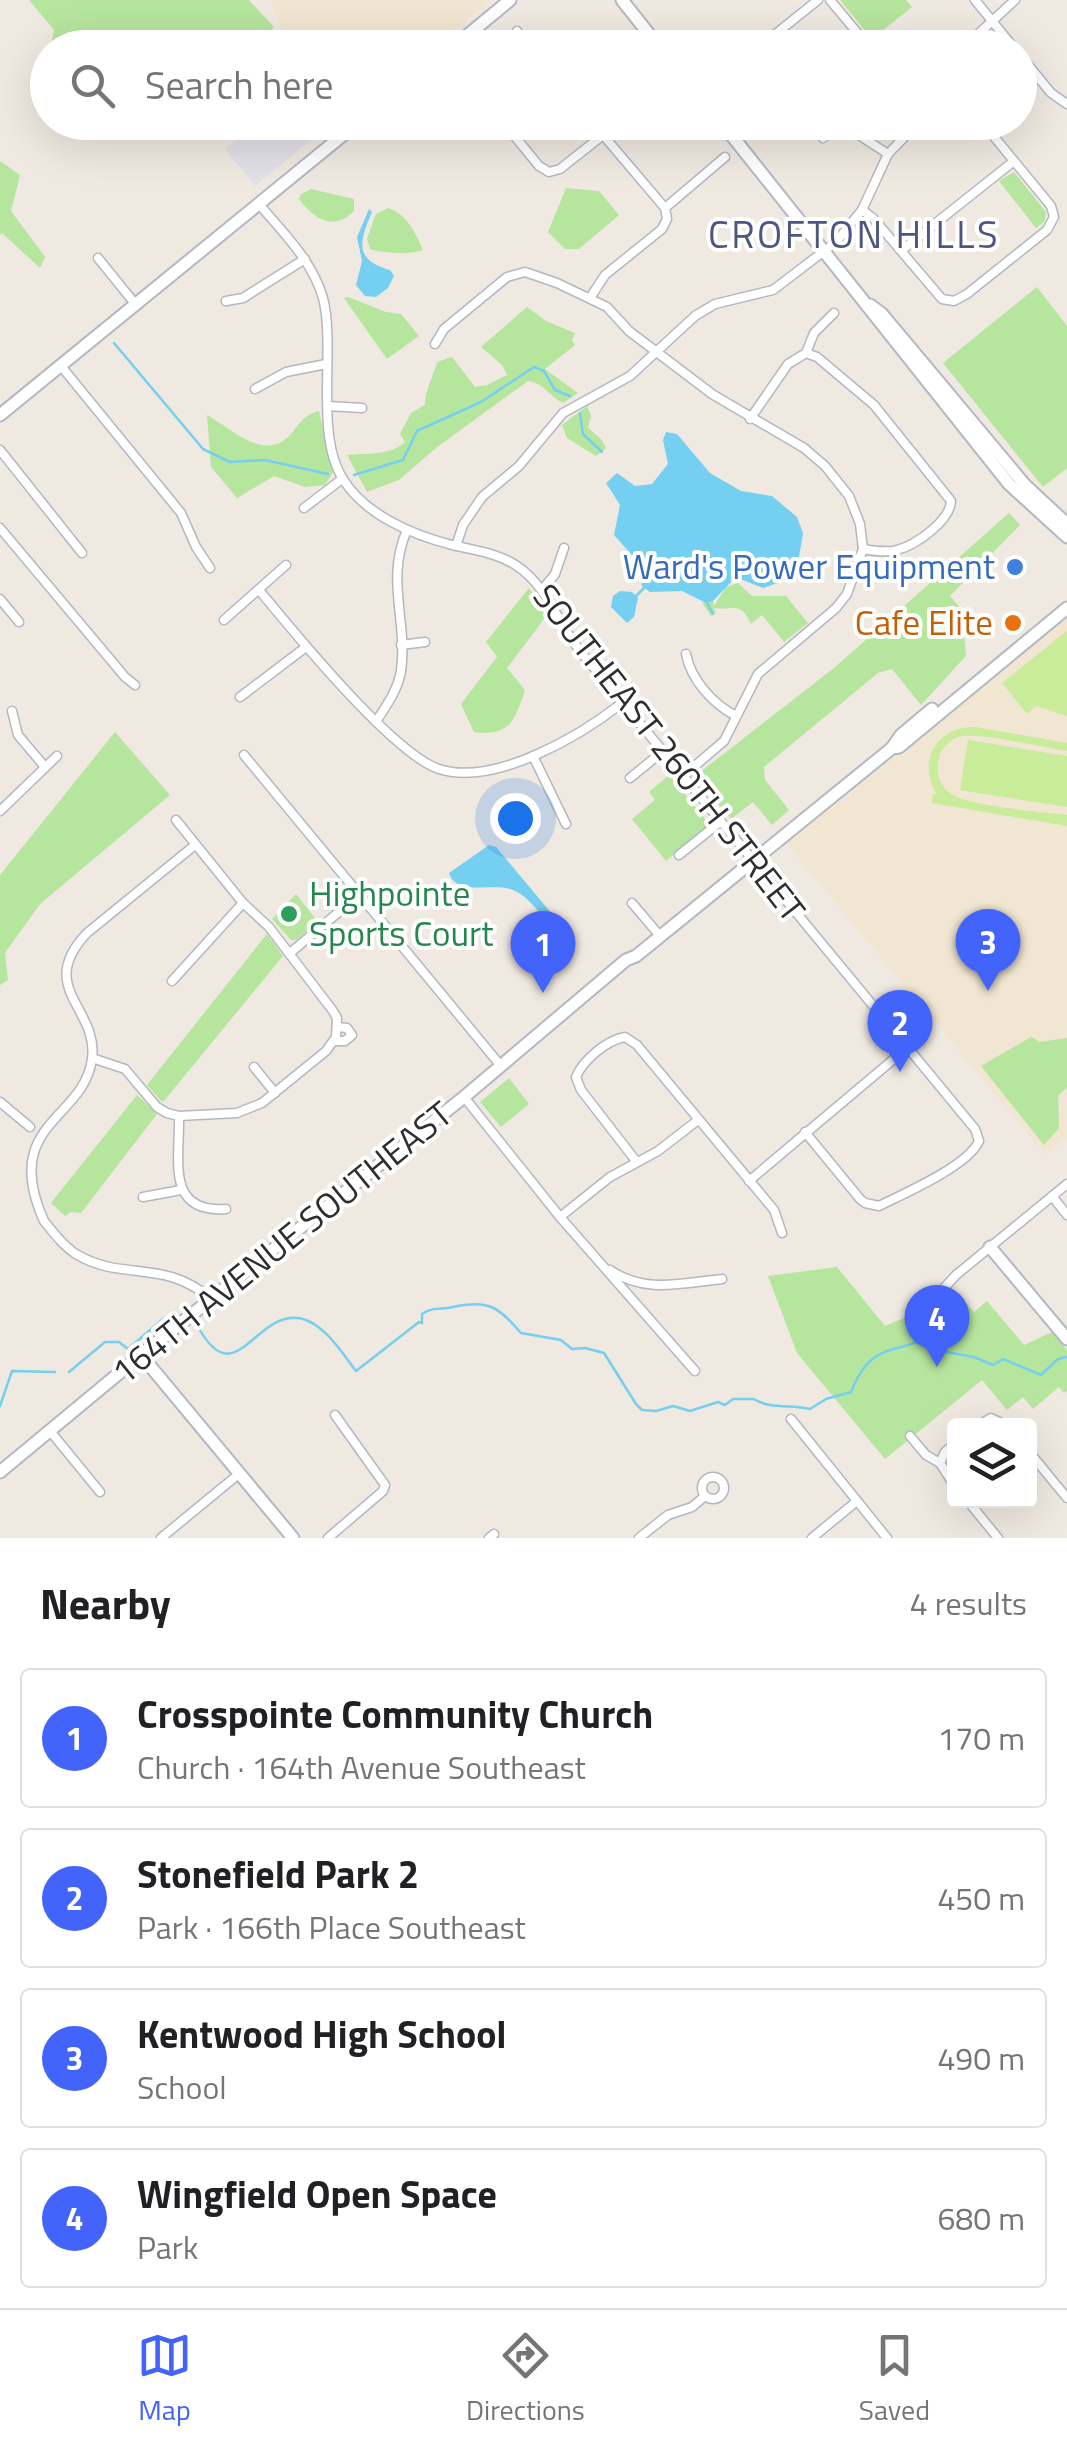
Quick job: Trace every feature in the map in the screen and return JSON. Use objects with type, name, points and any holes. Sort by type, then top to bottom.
[{"type":"street","points":[[474,30],[510,0]]},
{"type":"street","points":[[622,0],[646,30]]},
{"type":"street","points":[[780,30],[818,0]]},
{"type":"street","points":[[830,0],[855,30]]},
{"type":"street","points":[[975,0],[999,30]]},
{"type":"street","points":[[982,30],[1015,0]]},
{"type":"street","points":[[1037,76],[1051,94],[1067,104]]},
{"type":"street","points":[[0,415],[338,140]]},
{"type":"street","points":[[518,140],[549,172],[560,169],[598,140]]},
{"type":"street","points":[[590,298],[605,275],[662,229],[667,219],[665,208],[606,140]]},
{"type":"street","points":[[735,140],[1008,484],[1067,538]]},
{"type":"street","points":[[866,140],[888,154]]},
{"type":"street","points":[[456,546],[463,525],[482,497],[519,466],[563,413],[630,376],[682,326],[715,304],[772,290],[825,252],[862,210],[888,154],[902,140]]},
{"type":"street","points":[[862,210],[874,218],[942,299],[954,301],[1047,230],[1054,217],[1051,206],[997,140]]},
{"type":"street","points":[[665,208],[725,157]]},
{"type":"street","points":[[902,250],[1014,161]]},
{"type":"street","points":[[259,204],[306,259],[324,302],[328,406],[342,478],[304,508]]},
{"type":"street","points":[[98,258],[136,305]]},
{"type":"street","points":[[226,301],[243,298],[306,259]]},
{"type":"street","points":[[435,344],[444,329],[507,277],[525,272],[590,298],[607,307],[656,352],[750,419],[804,448],[835,477],[858,515],[863,549],[852,585],[842,602],[758,674],[724,742],[683,776]]},
{"type":"street","points":[[707,292],[715,304]]},
{"type":"street","points":[[865,302],[882,314],[1024,485],[1067,524]]},
{"type":"street","points":[[750,419],[788,364],[806,352],[814,332],[834,313]]},
{"type":"street","points":[[806,352],[874,405],[949,496],[952,506],[945,518],[909,545],[885,552],[863,549]]},
{"type":"street","points":[[255,388],[286,372],[326,364]]},
{"type":"street","points":[[61,366],[181,513],[210,568]]},
{"type":"street","points":[[328,406],[362,408]]},
{"type":"street","points":[[0,450],[82,552]]},
{"type":"street","name":"SOUTHEAST 260TH STREET","points":[[342,478],[379,514],[408,530],[510,561],[543,589],[574,643],[975,1128],[979,1141],[960,1161],[879,1206],[871,1206],[860,1199],[805,1132]]},
{"type":"street","points":[[0,528],[125,678],[135,685]]},
{"type":"street","points":[[376,720],[401,671],[396,563],[408,530]]},
{"type":"street","points":[[543,589],[564,548]]},
{"type":"street","points":[[224,620],[286,565]]},
{"type":"street","points":[[259,590],[376,720],[427,764],[471,774],[532,756],[589,730],[622,703]]},
{"type":"street","name":"164TH AVENUE SOUTHEAST","points":[[0,1472],[464,1097],[626,960],[636,956],[892,748],[901,734],[1067,598]]},
{"type":"street","points":[[0,599],[19,622]]},
{"type":"street","name":"164TH AVENUE SOUTHEAST","points":[[892,748],[1067,608]]},
{"type":"street","points":[[400,645],[425,642]]},
{"type":"street","points":[[240,697],[306,646]]},
{"type":"street","points":[[686,654],[693,675],[717,704],[736,716]]},
{"type":"street","points":[[12,711],[18,735],[45,767]]},
{"type":"street","points":[[630,778],[662,752]]},
{"type":"street","points":[[244,755],[500,1066]]},
{"type":"street","points":[[0,810],[56,756]]},
{"type":"street","points":[[532,756],[566,824]]},
{"type":"street","points":[[92,1058],[125,1069],[157,1107],[178,1116],[237,1112],[275,1094],[336,1035],[334,1010],[269,926],[243,903],[176,820]]},
{"type":"street","points":[[679,855],[720,822]]},
{"type":"street","points":[[25,1138],[30,1127],[79,1085],[92,1058],[86,1027],[66,976],[73,950],[87,932],[195,845]]},
{"type":"street","points":[[290,953],[359,895]]},
{"type":"street","points":[[172,980],[243,903]]},
{"type":"street","points":[[632,903],[660,936]]},
{"type":"street","points":[[636,1162],[581,1090],[576,1076],[580,1067],[614,1039],[625,1037],[637,1045],[774,1210],[782,1233]]},
{"type":"street","points":[[749,1181],[907,1048]]},
{"type":"street","points":[[254,1067],[275,1094]]},
{"type":"street","points":[[464,1097],[560,1217],[695,1371]]},
{"type":"street","points":[[0,1102],[30,1127]]},
{"type":"street","points":[[178,1116],[182,1190],[202,1210],[226,1209]]},
{"type":"street","points":[[560,1217],[610,1177],[658,1152],[698,1120]]},
{"type":"street","points":[[19,1179],[26,1197],[73,1252],[106,1266],[184,1278],[210,1299]]},
{"type":"street","points":[[935,1298],[956,1275],[1067,1184]]},
{"type":"street","points":[[143,1197],[182,1190]]},
{"type":"street","points":[[1052,1196],[1067,1215]]},
{"type":"street","points":[[990,1247],[1067,1339]]},
{"type":"street","points":[[595,1258],[631,1283],[694,1284],[722,1280]]},
{"type":"street","points":[[141,1355],[293,1538]]},
{"type":"street","points":[[328,1538],[385,1486],[335,1415]]},
{"type":"street","points":[[791,1419],[887,1538]]},
{"type":"street","points":[[50,1431],[100,1492]]},
{"type":"street","points":[[910,1436],[947,1474]]},
{"type":"street","points":[[940,1463],[947,1450]]},
{"type":"street","points":[[1037,1462],[1067,1498]]},
{"type":"street","points":[[161,1538],[240,1474]]},
{"type":"street","points":[[639,1538],[668,1515],[692,1507],[705,1496]]},
{"type":"street","points":[[812,1538],[858,1501]]},
{"type":"street","points":[[974,1508],[998,1538]]},
{"type":"shaded area","points":[[270,0],[490,0],[455,30],[281,30]]},
{"type":"shaded area","points":[[236,140],[311,140],[255,186],[225,149]]},
{"type":"shaded area","points":[[1067,617],[1067,1137],[1046,1155],[787,844]]},
{"type":"green space","points":[[29,0],[249,0],[274,27],[271,30],[54,30]]},
{"type":"green space","points":[[840,0],[906,0],[912,7],[883,30],[865,30]]},
{"type":"green space","points":[[0,161],[20,175],[11,211],[45,257],[40,268],[0,235]]},
{"type":"green space","points":[[1014,172],[1046,212],[1045,221],[1036,228],[999,181]]},
{"type":"green space","points":[[566,188],[599,191],[619,215],[579,249],[565,249],[548,232]]},
{"type":"green space","points":[[311,189],[354,199],[354,211],[339,221],[318,217],[299,199]]},
{"type":"green space","points":[[388,208],[406,220],[423,250],[396,253],[370,249],[367,239],[376,214]]},
{"type":"green space","points":[[1037,287],[1067,326],[1067,468],[1043,487],[943,363]]},
{"type":"green space","points":[[344,298],[401,314],[419,336],[387,359]]},
{"type":"green space","points":[[527,307],[546,321],[575,333],[575,345],[545,369],[578,393],[563,403],[528,381],[399,480],[367,492],[347,455],[385,452],[405,442],[400,434],[411,413],[425,405],[437,362],[452,357],[475,387],[507,375],[502,365],[481,347]]},
{"type":"green space","points":[[587,406],[591,416],[588,428],[606,448],[596,456],[567,438],[562,425]]},
{"type":"green space","points":[[319,411],[333,472],[325,485],[305,487],[274,476],[237,498],[211,467],[207,415],[248,440],[269,446],[280,443],[305,417]]},
{"type":"green space","points":[[1009,513],[1020,525],[950,596],[962,610],[966,656],[921,705],[892,669],[878,673],[764,767],[765,780],[789,810],[772,825],[753,802],[731,819],[699,781],[699,773],[834,668]]},
{"type":"green space","points":[[738,583],[752,596],[786,596],[808,623],[784,642],[762,615],[751,624],[736,608],[714,608],[716,612],[711,616],[702,603],[713,601],[714,606],[726,587]]},
{"type":"green space","points":[[529,588],[547,615],[507,668],[525,690],[518,710],[503,729],[474,732],[461,704],[497,657],[486,642]]},
{"type":"green space","points":[[1067,631],[1067,716],[1036,706],[1027,714],[1002,683]]},
{"type":"green space","points":[[976,727],[1067,743],[1067,751],[995,738],[958,737],[940,755],[938,772],[944,788],[973,802],[1067,815],[1067,826],[932,803],[933,794],[937,794],[929,770],[934,748],[950,732]]},
{"type":"green space","points":[[115,732],[170,795],[40,904],[5,953],[8,980],[0,985],[0,875]]},
{"type":"green space","points":[[968,740],[1067,756],[1067,807],[960,790]]},
{"type":"green space","points":[[669,775],[710,825],[666,861],[632,819],[655,800],[649,792]]},
{"type":"green space","points":[[296,894],[318,922],[291,940],[272,919]]},
{"type":"green space","points":[[267,934],[283,956],[163,1102],[147,1085]]},
{"type":"green space","points":[[1031,1037],[1040,1042],[1067,1038],[1067,1087],[1058,1096],[1059,1128],[1044,1145],[981,1066]]},
{"type":"green space","points":[[509,1078],[529,1104],[501,1127],[480,1102]]},
{"type":"green space","points":[[137,1095],[157,1114],[81,1213],[65,1216],[51,1203]]},
{"type":"green space","points":[[837,1267],[885,1326],[923,1310],[941,1318],[965,1302],[974,1312],[987,1301],[1024,1345],[1052,1332],[1067,1350],[1067,1391],[1064,1393],[1059,1387],[1033,1409],[1023,1397],[1007,1410],[982,1380],[885,1459],[797,1353],[768,1276]]},
{"type":"water","points":[[369,209],[372,212],[362,241],[365,255],[394,276],[388,288],[376,297],[365,296],[356,285],[362,261],[357,237]]},
{"type":"water","points":[[666,432],[677,434],[710,473],[741,491],[772,496],[797,517],[803,533],[798,563],[780,582],[763,588],[743,580],[732,581],[706,603],[682,591],[650,592],[642,586],[638,562],[614,535],[620,505],[606,483],[617,473],[635,486],[652,484],[668,464],[663,440]]},
{"type":"water","points":[[620,591],[632,592],[638,598],[634,617],[627,623],[611,607],[613,596]]},
{"type":"water","points":[[489,845],[496,847],[557,920],[549,922],[513,890],[467,887],[453,880],[449,873]]},
{"type":"waterway","points":[[114,343],[203,449],[230,462],[265,460],[328,474]]},
{"type":"waterway","points":[[354,475],[403,460],[417,431],[481,402],[534,367],[544,371],[555,390],[570,396]]},
{"type":"waterway","points":[[580,413],[583,434],[602,452]]},
{"type":"waterway","points":[[636,596],[644,588]]},
{"type":"waterway","points":[[707,603],[713,614]]},
{"type":"waterway","points":[[197,1325],[211,1346],[224,1353],[236,1352],[274,1324],[289,1318],[306,1320],[328,1335],[356,1371],[422,1323],[422,1314],[434,1309],[484,1305],[499,1311],[521,1333],[561,1340],[572,1349],[604,1353],[636,1404],[642,1410],[656,1411],[673,1406],[690,1411],[718,1402],[725,1405],[733,1399],[810,1409],[826,1399],[851,1392],[875,1357],[934,1335],[946,1352],[993,1365],[1003,1359],[1041,1375],[1058,1359],[1067,1357]]},
{"type":"waterway","points":[[69,1372],[105,1342],[119,1342],[128,1349],[163,1319],[177,1318]]},
{"type":"waterway","points":[[0,1406],[12,1371],[55,1372]]},
{"type":"place","name":"Ward's Power Equipment","points":[[1015,567]]},
{"type":"place","name":"Cafe Elite","points":[[1013,623]]},
{"type":"place","name":"Highpointe Sports Court","points":[[289,914]]},
{"type":"place","name":"Kentwood High School","points":[[988,991]]},
{"type":"place","name":"Crosspointe Community Church","points":[[543,993]]},
{"type":"place","name":"Stonefield Park 2","points":[[900,1072]]},
{"type":"place","name":"Wingfield Open Space","points":[[937,1367]]},
{"type":"district","name":"CROFTON HILLS","points":[[854,235]]}]
